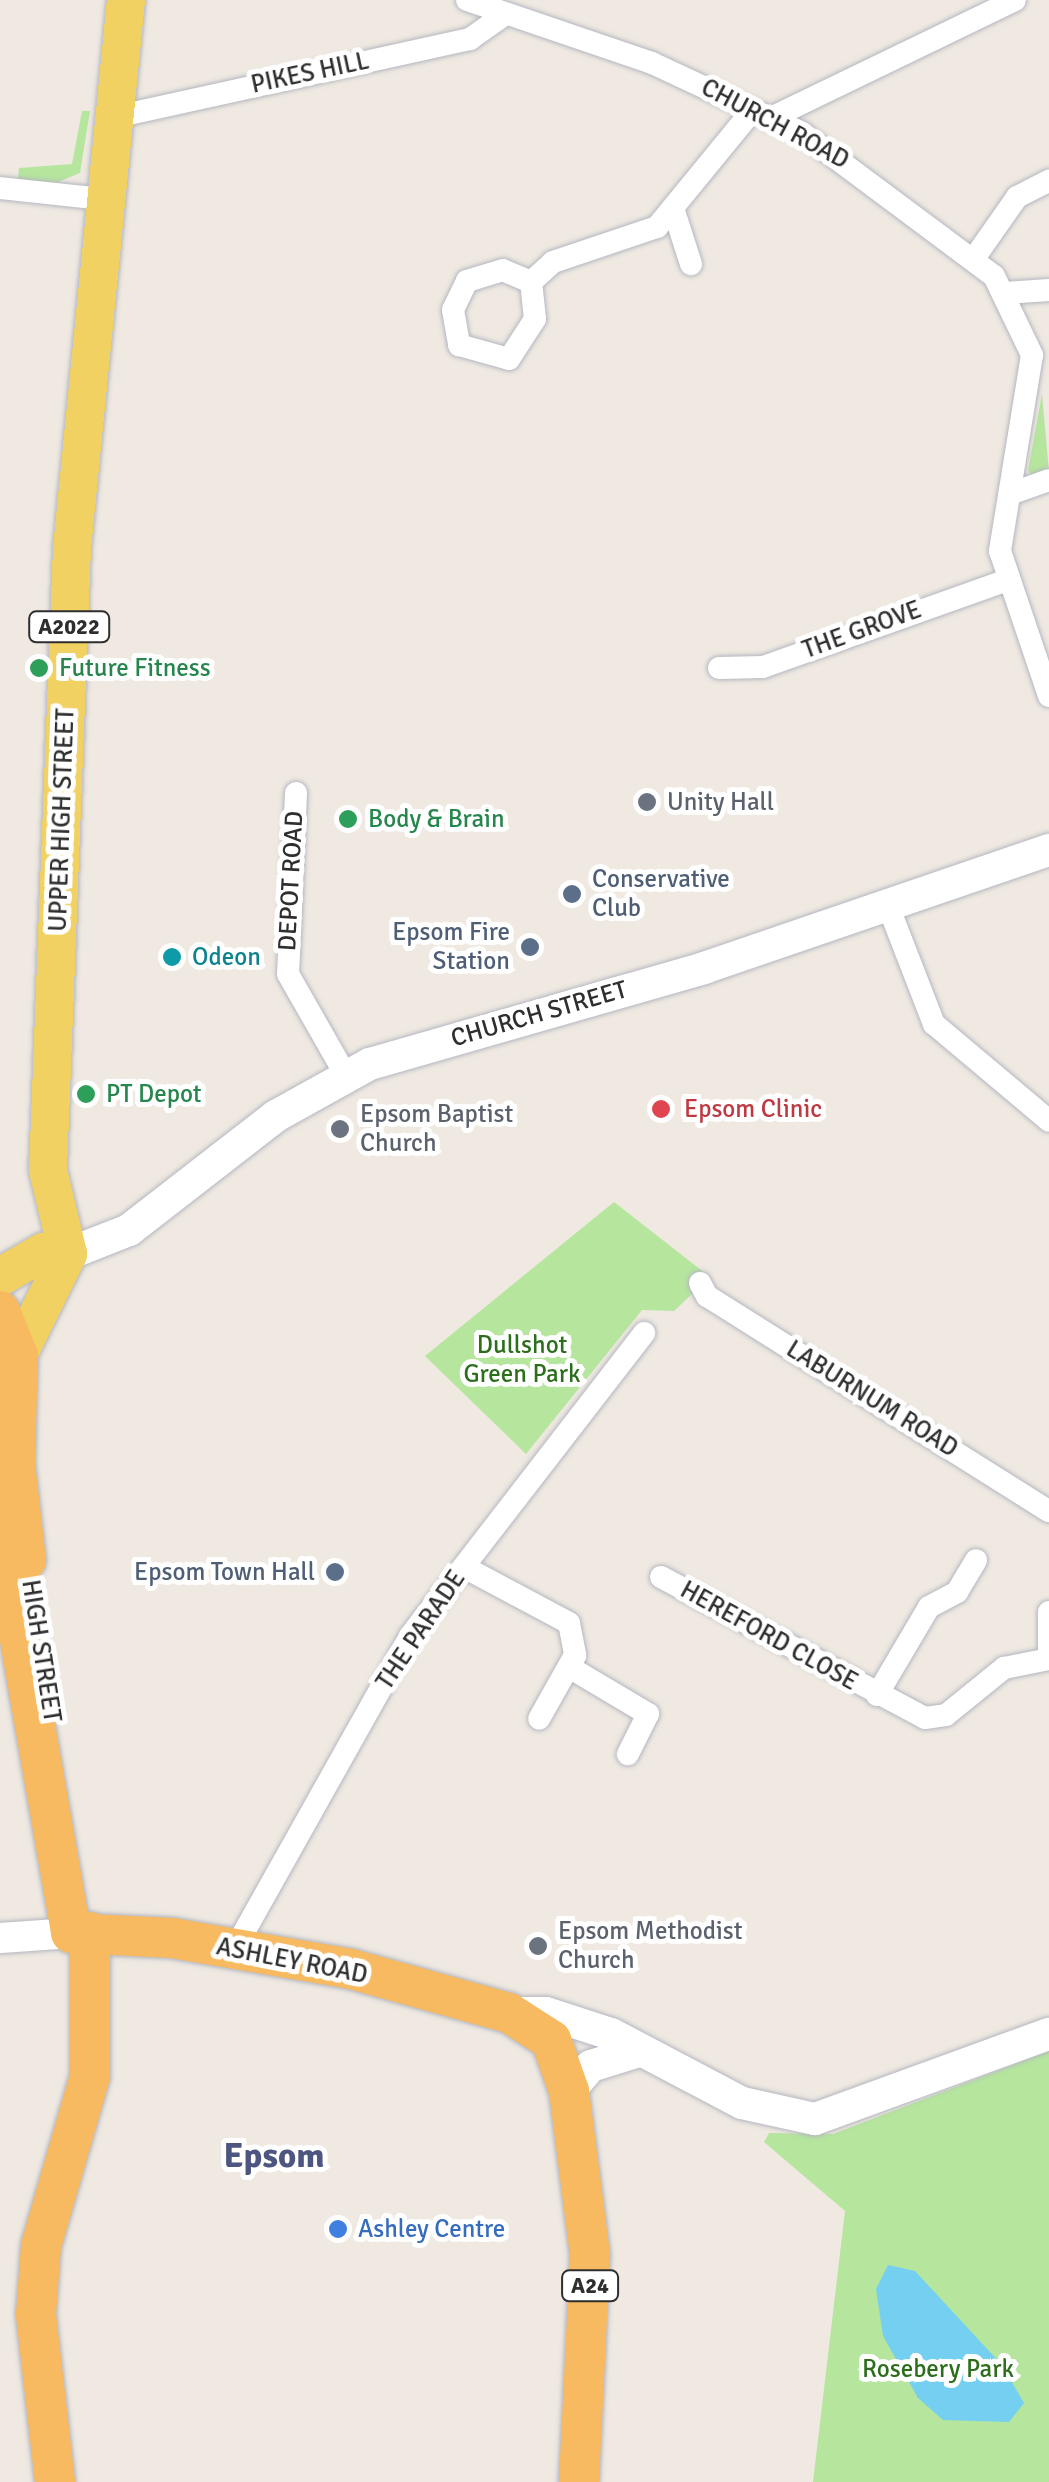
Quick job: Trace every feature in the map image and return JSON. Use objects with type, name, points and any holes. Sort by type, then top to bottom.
[{"type":"highway","name":"HIGH STREET","points":[[0,1311],[18,1354],[15,1464],[37,1640],[89,1932],[90,2076],[41,2246],[36,2314],[55,2482]]},
{"type":"highway","name":"HIGH STREET","points":[[0,1525],[89,1932]]},
{"type":"highway","name":"ASHLEY ROAD","points":[[89,1932],[351,1969],[524,2021]]},
{"type":"highway","name":"A24","points":[[524,2021],[569,2091],[590,2256],[578,2482]]},
{"type":"main road","name":"UPPER HIGH STREET","points":[[68,1254],[48,1150],[77,457],[126,0]]},
{"type":"main road","name":"CHURCH STREET","points":[[68,1254],[129,1230],[345,1074],[1049,850]]},
{"type":"main road","points":[[0,1276],[42,1252],[68,1254]]},
{"type":"main road","points":[[0,1301],[50,1278],[68,1254]]},
{"type":"main road","points":[[18,1354],[68,1254]]},
{"type":"main road","name":"ASHLEY ROAD","points":[[524,2021],[546,2012],[764,2111],[816,2119],[1049,2034]]},
{"type":"main road","points":[[569,2091],[591,2066],[636,2052]]},
{"type":"street","name":"CHURCH ROAD","points":[[466,0],[518,13],[652,63],[854,165],[975,257],[1005,292],[1032,355]]},
{"type":"street","points":[[531,282],[553,262],[639,238],[673,208],[761,115],[1015,0]]},
{"type":"street","name":"PIKES HILL","points":[[111,118],[470,38],[518,13]]},
{"type":"street","points":[[975,257],[1017,197],[1049,181]]},
{"type":"street","points":[[0,188],[103,199]]},
{"type":"street","points":[[673,208],[691,264]]},
{"type":"street","points":[[1005,292],[1049,290]]},
{"type":"street","points":[[1032,355],[1049,373]]},
{"type":"street","points":[[1032,355],[1010,494],[1004,581],[1049,696]]},
{"type":"street","points":[[1010,494],[1049,480]]},
{"type":"street","name":"THE GROVE","points":[[719,668],[763,667],[1004,581]]},
{"type":"street","name":"DEPOT ROAD","points":[[296,793],[288,974],[345,1074]]},
{"type":"street","points":[[887,903],[934,1024],[1049,1121]]},
{"type":"street","name":"LABURNUM ROAD","points":[[700,1283],[707,1296],[1049,1511]]},
{"type":"street","name":"THE PARADE","points":[[234,1950],[410,1636],[644,1333]]},
{"type":"street","name":"HEREFORD CLOSE","points":[[877,1696],[929,1607],[957,1592],[976,1560]]},
{"type":"street","points":[[464,1567],[570,1623],[577,1640],[569,1667],[538,1718]]},
{"type":"street","name":"HEREFORD CLOSE","points":[[661,1577],[877,1696],[936,1719],[996,1671],[1049,1659]]},
{"type":"street","points":[[1049,1612],[1049,1659]]},
{"type":"street","points":[[569,1667],[648,1714],[628,1754]]},
{"type":"street","points":[[0,1938],[89,1932]]},
{"type":"green space","points":[[82,111],[90,111],[80,173],[56,183],[18,179],[19,168],[72,164]]},
{"type":"green space","points":[[1042,394],[1049,472],[1032,476],[1028,470]]},
{"type":"green space","name":"Dullshot Green Park","points":[[614,1202],[710,1277],[674,1311],[642,1310],[526,1454],[425,1356]]},
{"type":"green space","name":"Rosebery Park","points":[[1049,2051],[1049,2482],[813,2482],[845,2211],[764,2142],[769,2133],[833,2134]]},
{"type":"water","points":[[888,2265],[915,2271],[1002,2365],[1024,2403],[1009,2422],[943,2420],[918,2398],[883,2336],[876,2289]]},
{"type":"place","name":"Future Fitness","points":[[39,668]]},
{"type":"place","name":"Unity Hall","points":[[647,802]]},
{"type":"place","name":"Body & Brain","points":[[348,819]]},
{"type":"place","name":"Conservative Club","points":[[572,894]]},
{"type":"place","name":"Epsom Fire Station","points":[[530,947]]},
{"type":"place","name":"Odeon","points":[[172,957]]},
{"type":"place","name":"PT Depot","points":[[86,1094]]},
{"type":"place","name":"Epsom Clinic","points":[[661,1109]]},
{"type":"place","name":"Epsom Baptist Church","points":[[340,1129]]},
{"type":"place","name":"Epsom Town Hall","points":[[335,1572]]},
{"type":"place","name":"Epsom Methodist Church","points":[[538,1946]]},
{"type":"place","name":"Ashley Centre","points":[[338,2229]]},
{"type":"district","name":"Epsom","points":[[274,2156]]}]
